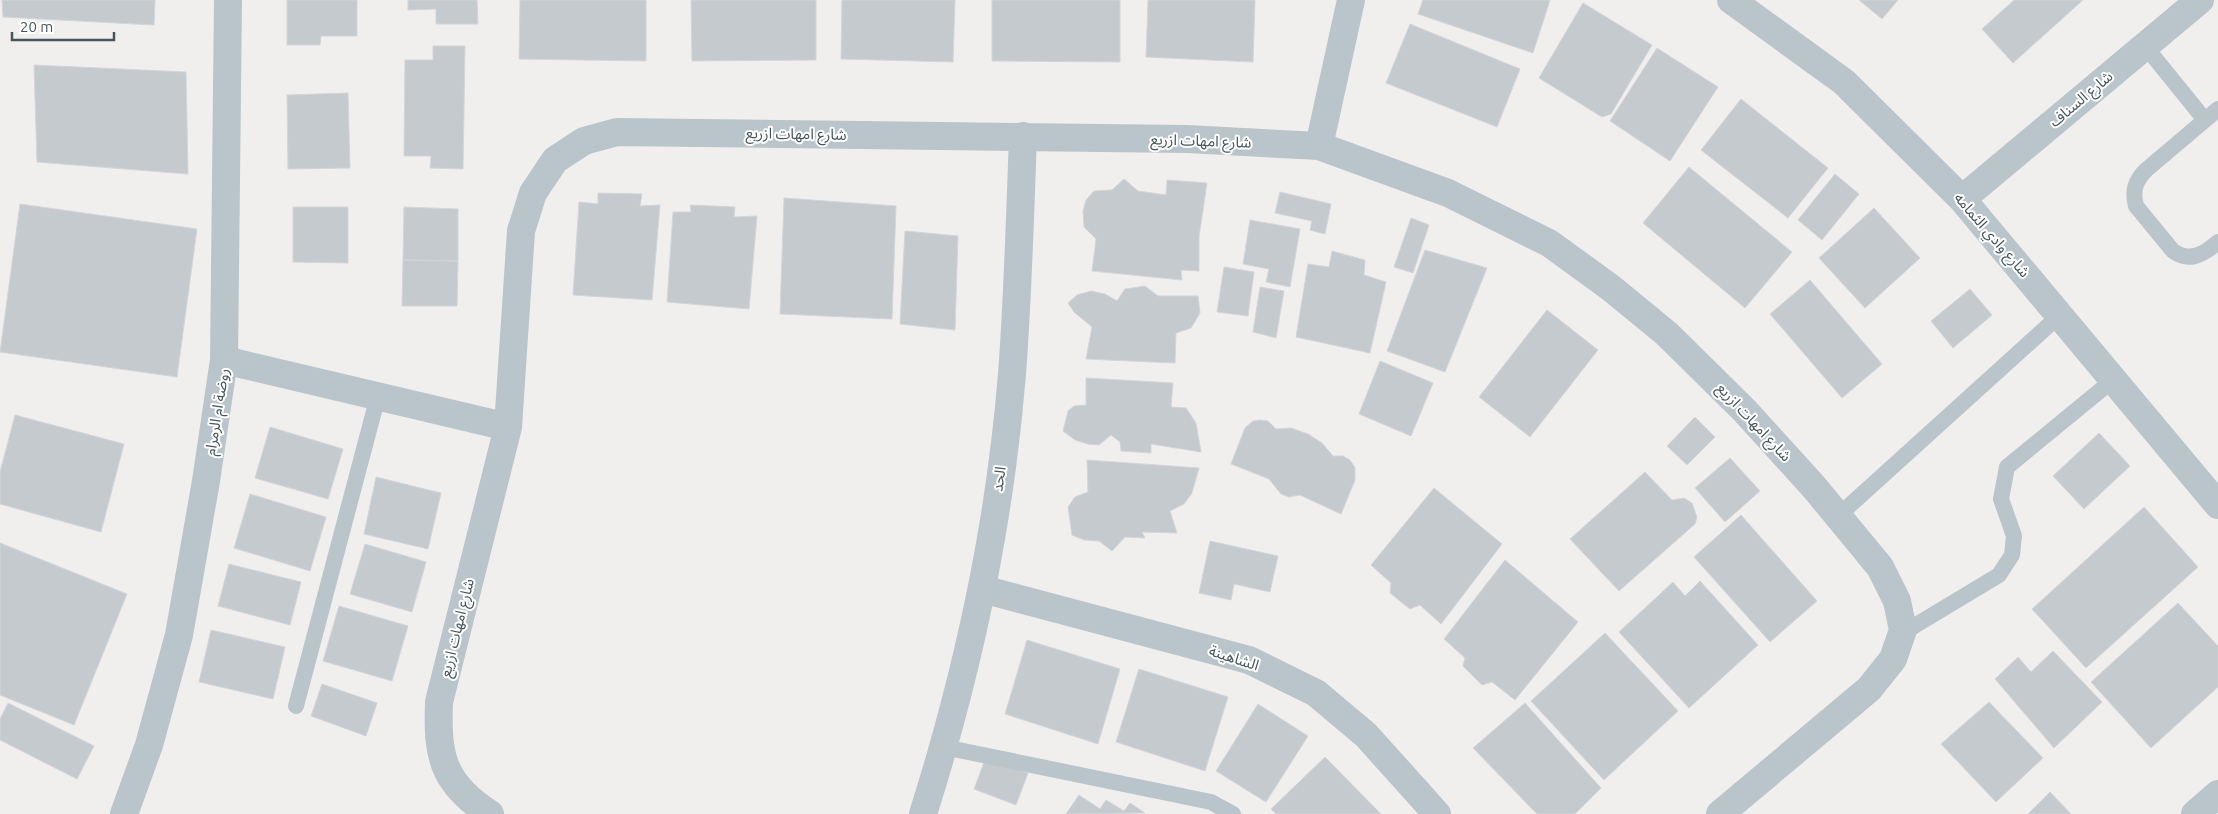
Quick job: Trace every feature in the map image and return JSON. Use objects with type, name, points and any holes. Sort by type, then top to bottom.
[{"type":"street","name":"روضة ام الرمرام","points":[[124,814],[149,745],[179,635],[206,481],[224,360],[228,0]]},
{"type":"street","points":[[1319,146],[1351,0]]},
{"type":"street","name":"شارع وادي الثمامه","points":[[1731,0],[1844,82],[1962,198],[2218,505]]},
{"type":"street","name":"شارع السناف","points":[[1962,198],[2200,0]]},
{"type":"street","name":"شارع امهات ازريع","points":[[490,814],[458,788],[442,762],[438,732],[439,702],[508,427],[521,232],[533,193],[555,160],[584,141],[617,132],[1187,139],[1319,146],[1448,193],[1549,243],[1611,288],[1667,334],[1745,410],[1880,567],[1897,601],[1903,630],[1893,659],[1870,689],[1720,814]]},
{"type":"street","name":"الحد","points":[[922,814],[944,747],[982,589],[1001,468],[1012,375],[1022,136]]},
{"type":"street","points":[[224,360],[508,427]]},
{"type":"street","name":"الشاهينة","points":[[982,589],[1249,660],[1316,693],[1366,735],[1438,814]]},
{"type":"street","points":[[2195,814],[2218,794]]},
{"type":"lane","points":[[2145,46],[2205,120]]},
{"type":"lane","points":[[2218,109],[2138,178],[2134,198],[2136,206],[2173,251],[2180,256],[2198,256],[2218,242]]},
{"type":"lane","points":[[1838,516],[2060,315]]},
{"type":"lane","points":[[1901,634],[1999,574],[2012,555],[2014,536],[2001,499],[2006,467],[2113,380]]},
{"type":"lane","points":[[296,706],[378,396]]},
{"type":"lane","points":[[944,747],[1211,802],[1233,814]]},
{"type":"building","points":[[2,0],[155,0],[154,25],[3,17]]},
{"type":"building","points":[[287,0],[357,0],[357,36],[321,36],[320,45],[287,45]]},
{"type":"building","points":[[408,0],[477,0],[478,24],[436,24],[436,9],[408,10]]},
{"type":"building","points":[[520,0],[646,0],[646,61],[519,59]]},
{"type":"building","points":[[691,0],[816,0],[816,60],[692,61]]},
{"type":"building","points":[[842,0],[955,0],[953,62],[841,59]]},
{"type":"building","points":[[992,0],[1120,0],[1120,62],[992,61]]},
{"type":"building","points":[[1148,0],[1255,0],[1253,62],[1146,57]]},
{"type":"building","points":[[1423,0],[1550,0],[1533,53],[1418,14]]},
{"type":"building","points":[[1859,0],[1898,0],[1882,19]]},
{"type":"building","points":[[2014,0],[2083,0],[2013,63],[1982,29]]},
{"type":"building","points":[[1583,3],[1652,45],[1611,114],[1602,117],[1539,78]]},
{"type":"building","points":[[1410,24],[1520,69],[1497,127],[1386,83]]},
{"type":"building","points":[[433,46],[465,46],[463,169],[430,168],[431,156],[404,156],[405,60],[433,60]]},
{"type":"building","points":[[1657,48],[1718,87],[1670,161],[1610,121]]},
{"type":"building","points":[[34,65],[186,72],[188,174],[37,162]]},
{"type":"building","points":[[348,93],[350,168],[288,169],[287,95]]},
{"type":"building","points":[[1741,99],[1828,168],[1788,218],[1701,150]]},
{"type":"building","points":[[1689,167],[1792,252],[1745,308],[1643,223]]},
{"type":"building","points":[[1835,174],[1859,194],[1822,240],[1798,220]]},
{"type":"building","points":[[1124,179],[1138,191],[1166,195],[1167,180],[1207,183],[1199,237],[1199,271],[1181,270],[1182,280],[1092,271],[1096,239],[1084,227],[1083,211],[1086,200],[1094,191],[1112,190]]},
{"type":"building","points":[[1280,192],[1331,204],[1325,234],[1310,230],[1312,221],[1275,213]]},
{"type":"building","points":[[598,193],[642,194],[640,206],[660,205],[652,300],[573,295],[579,202],[598,204]]},
{"type":"building","points":[[784,198],[896,206],[892,319],[780,314]]},
{"type":"building","points":[[20,204],[197,229],[177,377],[0,352]]},
{"type":"building","points":[[690,205],[735,207],[734,217],[757,216],[749,309],[667,302],[673,212],[691,212]]},
{"type":"building","points":[[293,207],[348,207],[348,263],[293,262]]},
{"type":"building","points":[[404,207],[458,209],[458,261],[403,260]]},
{"type":"building","points":[[1874,208],[1920,258],[1865,308],[1819,258]]},
{"type":"building","points":[[1411,218],[1429,225],[1413,273],[1394,267]]},
{"type":"building","points":[[1250,220],[1300,229],[1290,287],[1266,282],[1269,269],[1243,264]]},
{"type":"building","points":[[905,231],[958,236],[955,330],[900,324]]},
{"type":"building","points":[[1425,250],[1487,268],[1445,372],[1387,351]]},
{"type":"building","points":[[1332,251],[1365,260],[1364,275],[1386,282],[1370,353],[1296,337],[1308,264],[1329,267]]},
{"type":"building","points":[[403,260],[458,261],[457,306],[402,306]]},
{"type":"building","points":[[1224,267],[1254,272],[1248,316],[1217,312]]},
{"type":"building","points":[[1810,280],[1882,364],[1842,398],[1770,314]]},
{"type":"building","points":[[1145,286],[1158,296],[1198,296],[1200,313],[1191,328],[1176,333],[1175,363],[1086,359],[1092,327],[1074,312],[1068,303],[1077,295],[1091,291],[1105,294],[1117,301],[1125,289]]},
{"type":"building","points":[[1260,287],[1284,291],[1276,338],[1253,332]]},
{"type":"building","points":[[1970,289],[1992,315],[1953,348],[1931,321]]},
{"type":"building","points":[[1547,310],[1598,350],[1530,437],[1479,397]]},
{"type":"building","points":[[1380,361],[1433,383],[1411,436],[1359,414]]},
{"type":"building","points":[[1086,378],[1173,383],[1171,407],[1186,408],[1196,423],[1201,452],[1151,444],[1151,453],[1121,451],[1120,442],[1111,435],[1099,445],[1075,440],[1063,431],[1068,411],[1074,406],[1086,405]]},
{"type":"building","points":[[15,415],[124,444],[101,532],[0,504],[0,472]]},
{"type":"building","points":[[1695,417],[1715,437],[1687,465],[1667,446]]},
{"type":"building","points":[[1253,421],[1268,421],[1276,429],[1291,428],[1308,434],[1322,443],[1333,456],[1343,456],[1350,460],[1355,468],[1355,480],[1341,514],[1300,495],[1289,497],[1281,494],[1269,479],[1231,464],[1245,428]]},
{"type":"building","points":[[270,427],[343,449],[328,499],[255,478]]},
{"type":"building","points":[[2099,433],[2130,466],[2084,509],[2053,476]]},
{"type":"building","points":[[1730,458],[1760,491],[1725,522],[1695,488]]},
{"type":"building","points":[[1087,460],[1199,468],[1192,493],[1184,504],[1170,511],[1177,533],[1142,532],[1145,538],[1125,537],[1112,551],[1099,541],[1084,540],[1072,535],[1068,507],[1075,497],[1088,492]]},
{"type":"building","points":[[1645,472],[1672,500],[1684,498],[1692,503],[1697,517],[1695,524],[1619,591],[1570,539]]},
{"type":"building","points":[[376,477],[441,493],[428,549],[364,534]]},
{"type":"building","points":[[1434,488],[1502,544],[1441,624],[1420,605],[1410,609],[1390,593],[1391,583],[1371,565]]},
{"type":"building","points":[[250,494],[326,517],[310,571],[234,548]]},
{"type":"building","points":[[2144,507],[2198,567],[2086,668],[2032,609]]},
{"type":"building","points":[[1741,515],[1817,601],[1770,642],[1694,557]]},
{"type":"building","points":[[1210,541],[1278,556],[1270,592],[1234,584],[1231,600],[1199,593]]},
{"type":"building","points":[[0,543],[127,594],[74,725],[0,695]]},
{"type":"building","points":[[365,544],[426,562],[412,612],[350,594]]},
{"type":"building","points":[[1505,560],[1578,622],[1515,700],[1492,682],[1482,685],[1463,666],[1465,658],[1444,639]]},
{"type":"building","points":[[229,564],[301,582],[290,625],[218,606]]},
{"type":"building","points":[[1700,581],[1758,645],[1689,708],[1619,632],[1673,582],[1685,596]]},
{"type":"building","points":[[2178,603],[2218,646],[2218,687],[2151,748],[2091,682]]},
{"type":"building","points":[[339,606],[408,626],[392,681],[323,661]]},
{"type":"building","points":[[211,630],[285,647],[273,699],[199,682]]},
{"type":"building","points":[[1605,633],[1678,711],[1604,780],[1531,701]]},
{"type":"building","points":[[1027,640],[1120,669],[1098,744],[1005,714]]},
{"type":"building","points":[[2053,651],[2102,702],[2054,748],[1995,679],[2018,657],[2031,672]]},
{"type":"building","points":[[1139,669],[1228,697],[1205,771],[1116,742]]},
{"type":"building","points":[[322,684],[377,703],[366,736],[311,716]]},
{"type":"building","points":[[1989,702],[2043,758],[1996,802],[1941,744]]},
{"type":"building","points":[[8,703],[94,746],[77,779],[0,740],[0,719]]},
{"type":"building","points":[[1525,703],[1601,788],[1575,814],[1537,814],[1473,748]]},
{"type":"building","points":[[1258,704],[1308,736],[1266,802],[1216,771]]},
{"type":"building","points":[[986,757],[1028,773],[1016,805],[974,789]]},
{"type":"building","points":[[1325,757],[1381,814],[1276,814],[1271,809]]},
{"type":"building","points":[[2050,792],[2071,814],[2028,814]]},
{"type":"building","points":[[1079,795],[1100,809],[1106,800],[1124,811],[1130,803],[1145,813],[1066,814]]}]
